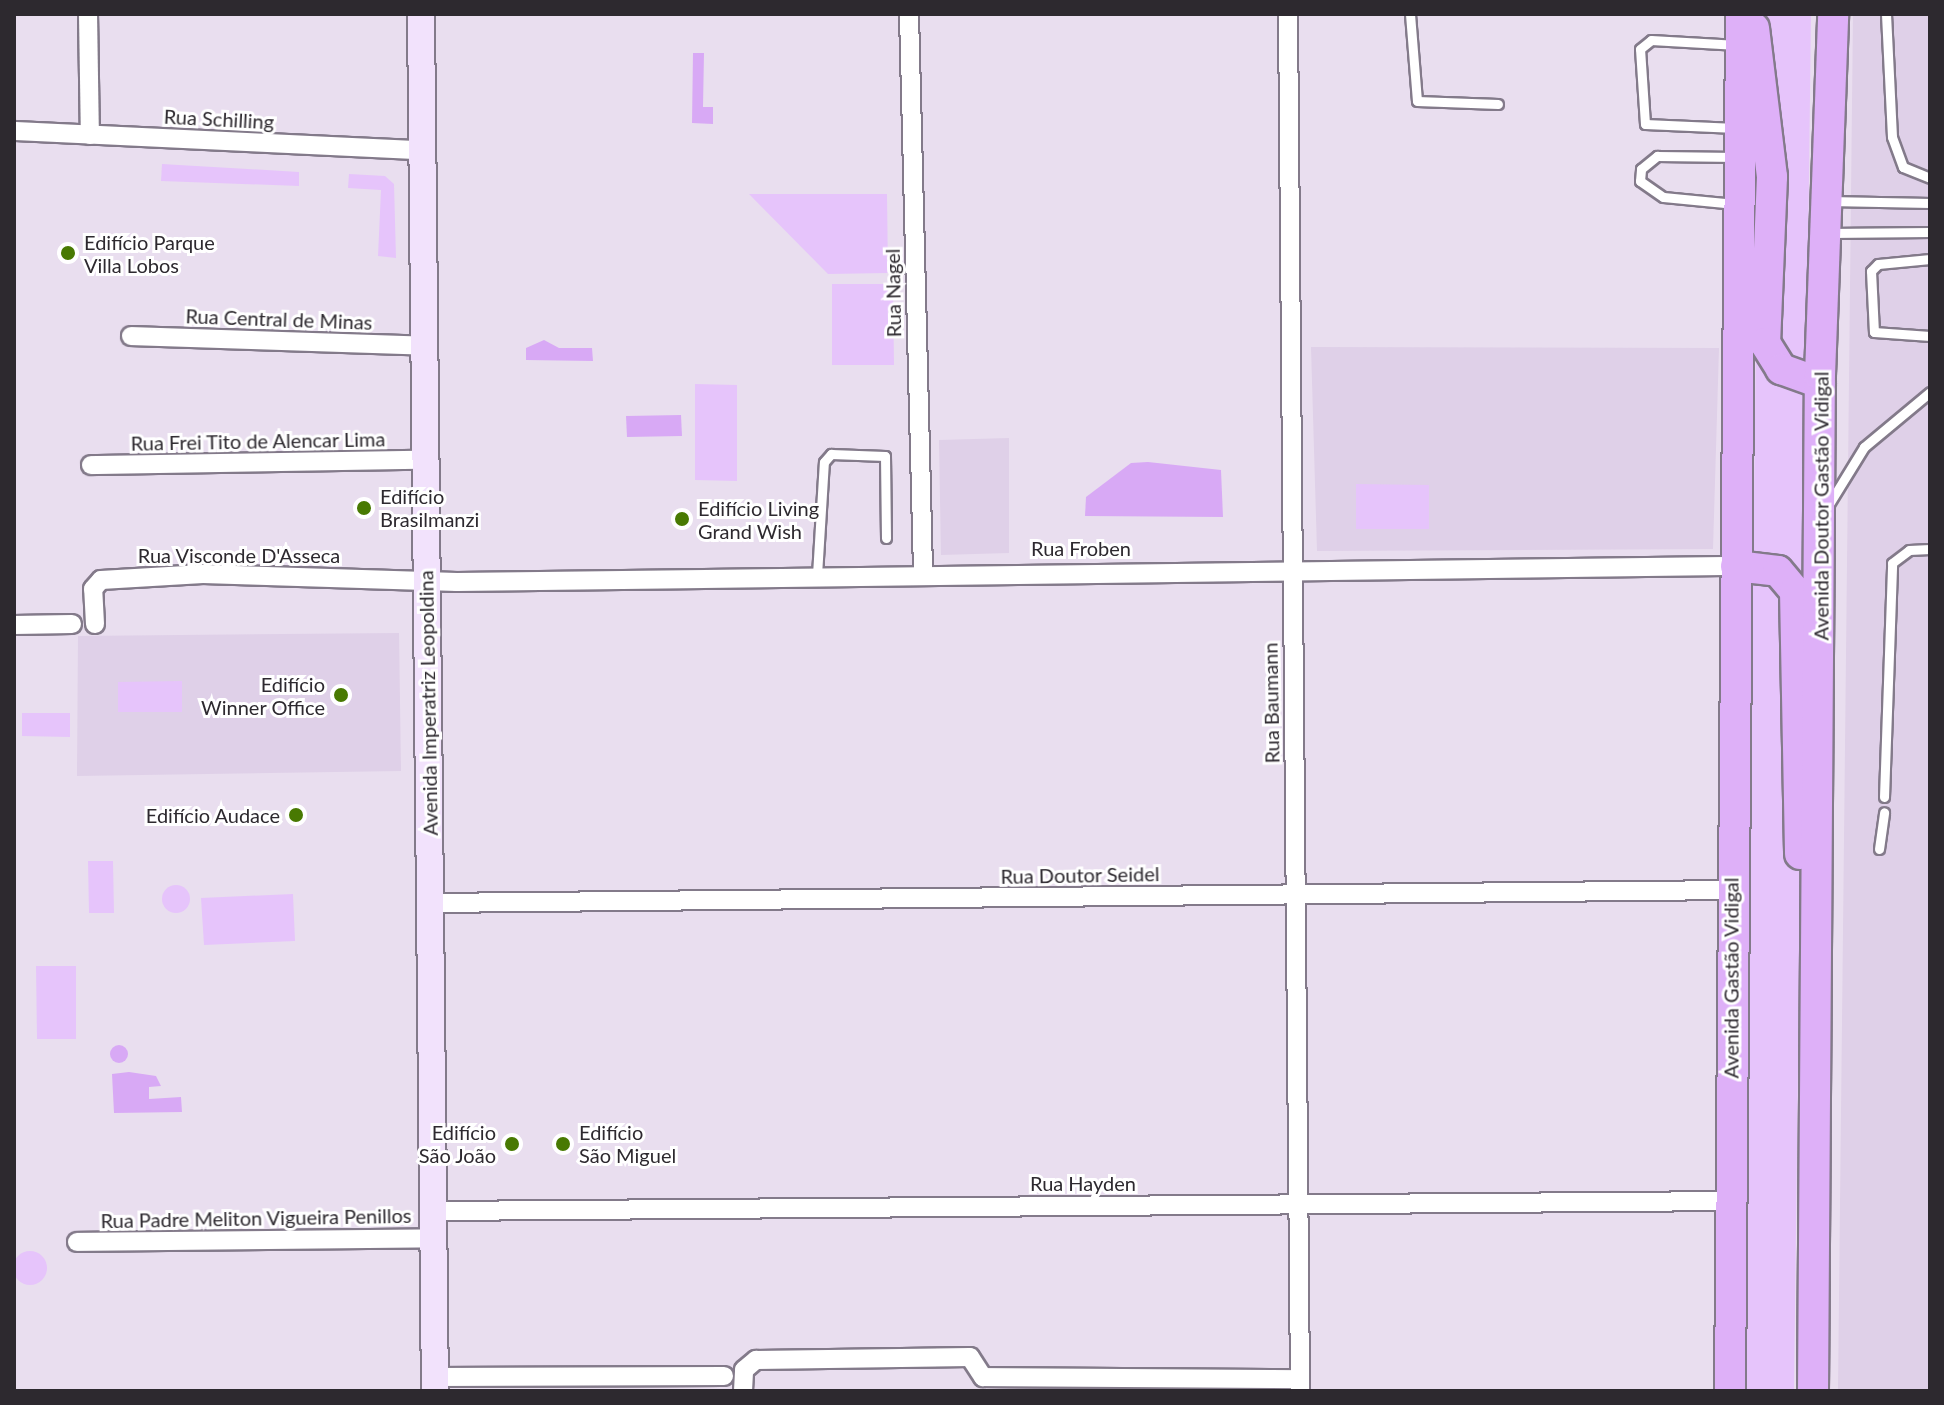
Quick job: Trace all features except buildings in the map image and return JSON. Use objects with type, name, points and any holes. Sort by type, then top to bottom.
[{"type":"highway","points":[[1741,14],[1736,566],[1778,571],[1795,591],[1800,852],[1819,998],[1813,1391]]},
{"type":"highway","points":[[1751,14],[1771,151],[1765,343],[1781,369],[1820,383]]},
{"type":"highway","name":"Avenida Doutor Gastão Vidigal","points":[[1819,998],[1820,383],[1829,201],[1833,14]]},
{"type":"highway","name":"Avenida Gastão Vidigal","points":[[1730,1391],[1731,890],[1736,566]]},
{"type":"main road","name":"Avenida Imperatriz Leopoldina","points":[[421,14],[435,1384]]},
{"type":"street","points":[[88,14],[90,135]]},
{"type":"street","name":"Rua Nagel","points":[[909,14],[923,571]]},
{"type":"street","name":"Rua Baumann","points":[[1288,14],[1300,1385]]},
{"type":"street","name":"Rua Schilling","points":[[14,131],[422,150]]},
{"type":"street","name":"Rua Central de Minas","points":[[131,336],[425,346]]},
{"type":"street","name":"Rua Frei Tito de Alencar Lima","points":[[91,465],[425,460]]},
{"type":"street","name":"Rua Froben","points":[[426,578],[817,575],[923,571],[1736,566]]},
{"type":"street","name":"Rua Visconde D'Asseca","points":[[95,624],[93,589],[101,580],[203,574],[426,578]]},
{"type":"street","points":[[14,625],[72,624]]},
{"type":"street","name":"Rua Doutor Seidel","points":[[430,903],[1731,890]]},
{"type":"street","name":"Rua Hayden","points":[[435,1211],[1732,1201]]},
{"type":"street","name":"Rua Padre Meliton Vigueira Penillos","points":[[77,1242],[434,1238]]},
{"type":"street","points":[[743,1391],[744,1370],[756,1360],[970,1357],[983,1377],[1300,1385]]},
{"type":"street","points":[[435,1384],[724,1376]]},
{"type":"lane","points":[[1410,14],[1417,101],[1498,104]]},
{"type":"lane","points":[[1886,14],[1892,137],[1903,167],[1930,178]]},
{"type":"lane","points":[[1740,142],[1645,124],[1640,49],[1651,40],[1741,45]]},
{"type":"lane","points":[[1740,142],[1657,156],[1641,169],[1640,181],[1663,197],[1740,205]]},
{"type":"lane","points":[[1829,201],[1930,203]]},
{"type":"lane","points":[[1827,233],[1930,232]]},
{"type":"lane","points":[[1930,259],[1878,264],[1871,271],[1874,332],[1930,336]]},
{"type":"lane","points":[[1820,521],[1864,447],[1930,392]]},
{"type":"lane","points":[[817,575],[824,462],[831,454],[883,453],[886,538]]},
{"type":"lane","points":[[1884,797],[1892,563],[1909,550],[1930,549]]},
{"type":"lane","points":[[1879,849],[1884,812]]},
{"type":"shaded area","points":[[1760,14],[1811,14],[1794,1391],[1743,1391]]},
{"type":"shaded area","points":[[1853,14],[1930,14],[1930,1391],[1838,1391]]},
{"type":"shaded area","points":[[693,53],[704,53],[703,107],[713,107],[713,124],[692,123]]},
{"type":"shaded area","points":[[162,164],[299,172],[299,186],[161,181]]},
{"type":"shaded area","points":[[349,174],[385,176],[394,184],[396,258],[378,256],[381,190],[348,188]]},
{"type":"shaded area","points":[[749,194],[887,194],[888,273],[828,274]]},
{"type":"shaded area","points":[[832,284],[893,284],[894,365],[832,365]]},
{"type":"shaded area","points":[[544,340],[559,348],[592,348],[593,361],[526,360],[526,348]]},
{"type":"shaded area","points":[[1311,347],[1719,348],[1713,549],[1317,551]]},
{"type":"shaded area","points":[[695,384],[737,385],[737,481],[695,480]]},
{"type":"shaded area","points":[[681,415],[682,436],[627,437],[626,416]]},
{"type":"shaded area","points":[[1009,438],[1009,553],[941,555],[939,440]]},
{"type":"shaded area","points":[[1131,463],[1221,470],[1223,517],[1085,516],[1086,497]]},
{"type":"shaded area","points":[[1356,484],[1429,485],[1429,529],[1356,529]]},
{"type":"shaded area","points":[[399,633],[401,771],[77,776],[78,636]]},
{"type":"shaded area","points":[[182,681],[182,712],[118,712],[118,682]]},
{"type":"shaded area","points":[[22,713],[70,713],[70,737],[22,736]]},
{"type":"shaded area","points":[[88,861],[113,861],[114,913],[89,913]]},
{"type":"shaded area","points":[[176,885],[186,889],[190,899],[186,909],[176,913],[166,909],[162,899],[166,889]]},
{"type":"shaded area","points":[[293,894],[295,941],[204,945],[201,898]]},
{"type":"shaded area","points":[[36,966],[76,966],[76,1039],[37,1039]]},
{"type":"shaded area","points":[[119,1045],[128,1054],[119,1063],[110,1054]]},
{"type":"shaded area","points":[[129,1072],[156,1076],[161,1086],[149,1087],[149,1099],[181,1097],[182,1112],[114,1113],[112,1074]]},
{"type":"shaded area","points":[[30,1251],[42,1256],[47,1268],[42,1280],[30,1285],[18,1280],[13,1268],[18,1256]]},
{"type":"place","name":"Edifício Parque Villa Lobos","points":[[68,253]]},
{"type":"place","name":"Edifício Brasilmanzi","points":[[364,508]]},
{"type":"place","name":"Edifício Living Grand Wish","points":[[682,519]]},
{"type":"place","name":"Edifício Winner Office","points":[[341,695]]},
{"type":"place","name":"Edifício Audace","points":[[296,815]]},
{"type":"place","name":"Edifício São João","points":[[512,1144]]},
{"type":"place","name":"Edifício São Miguel","points":[[563,1144]]}]
